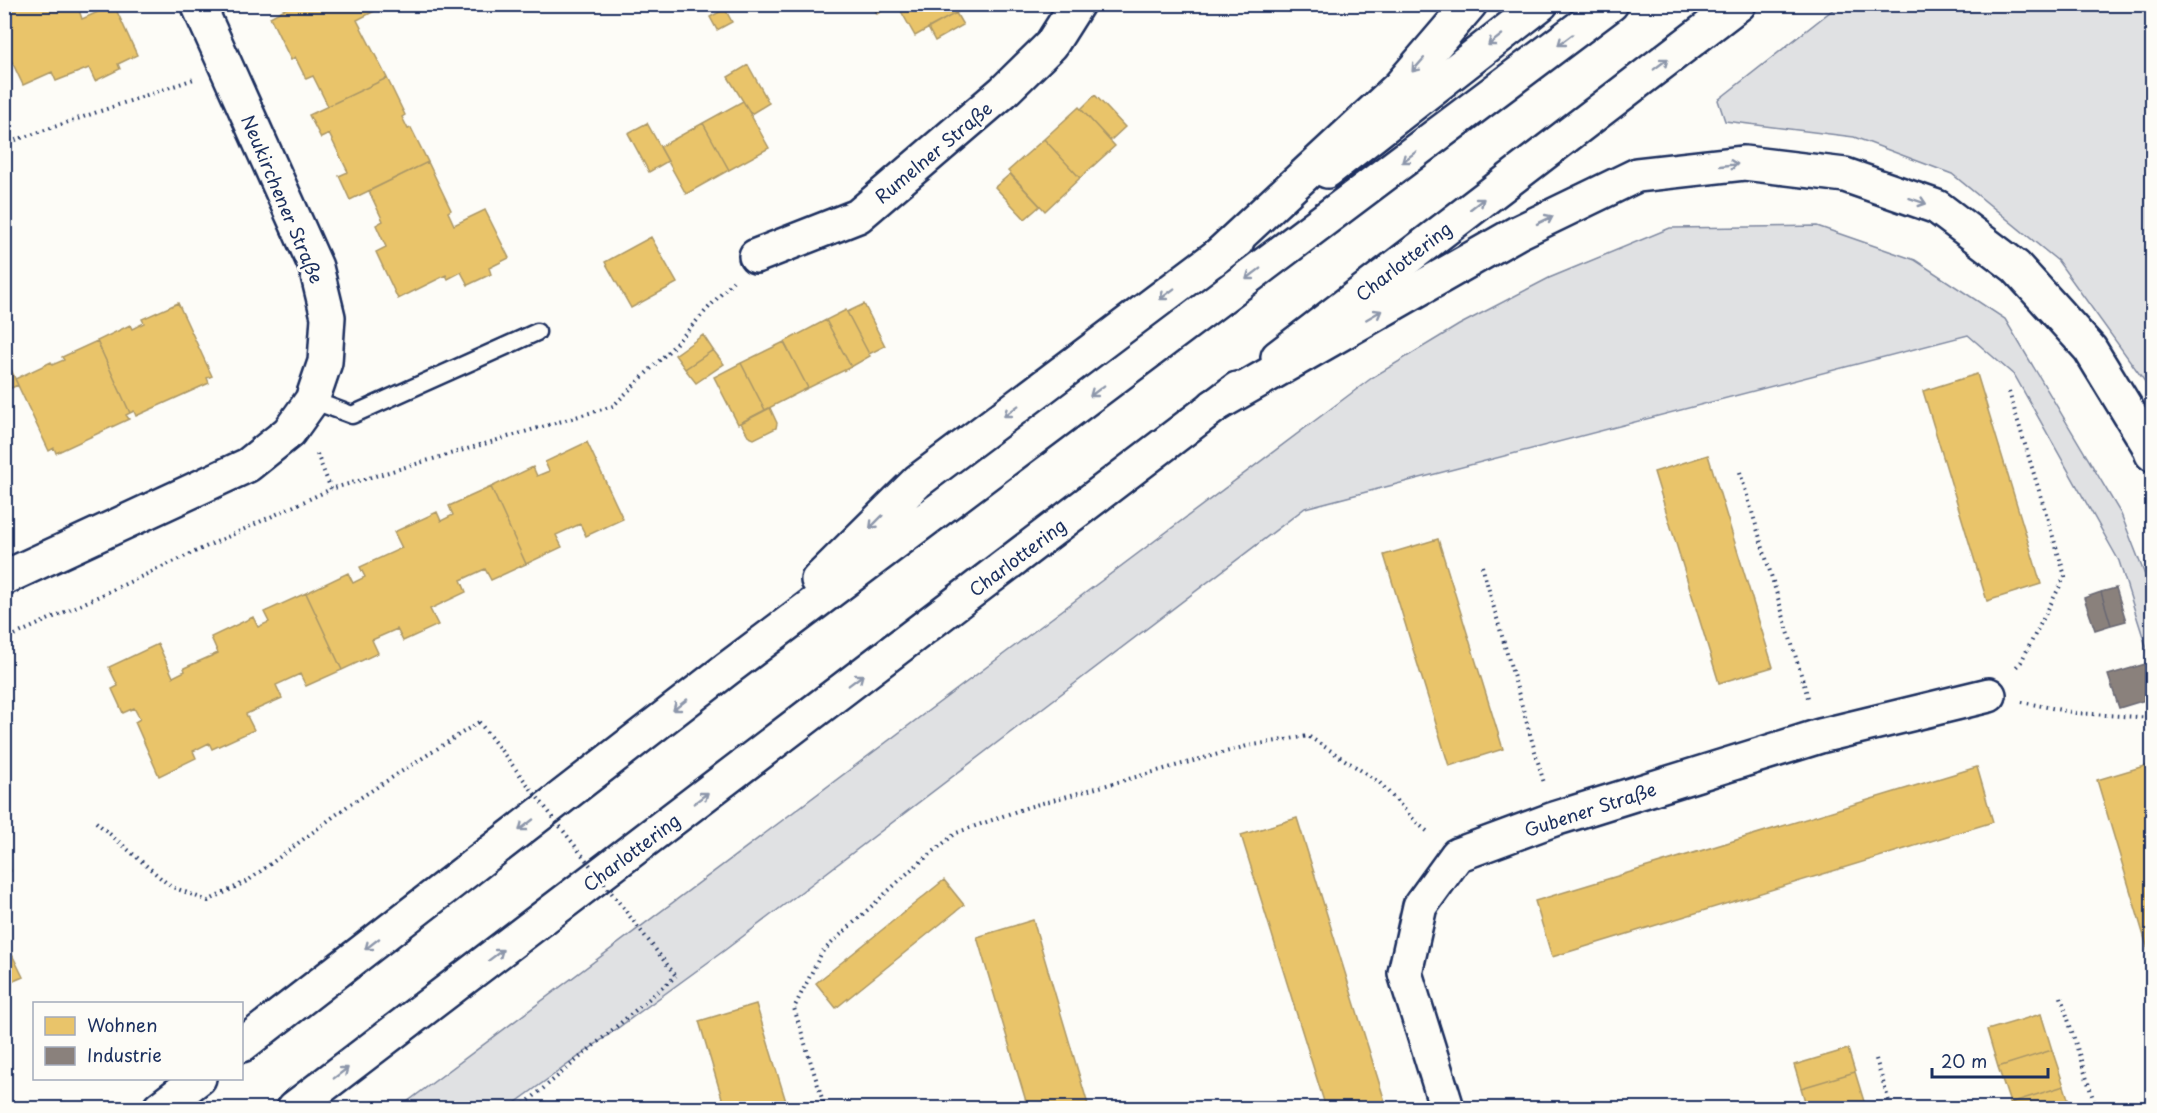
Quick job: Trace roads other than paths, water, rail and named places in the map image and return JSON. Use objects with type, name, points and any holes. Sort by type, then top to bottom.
[{"type":"main road","name":"Neukirchener Straße","points":[[4,578],[248,465],[289,432],[312,400],[325,362],[328,317],[316,267],[198,4]]},
{"type":"main road","name":"Rumelner Straße","points":[[756,256],[858,216],[1004,92],[1051,45],[1077,4]]},
{"type":"main road","points":[[1214,259],[1399,87],[1470,4]]},
{"type":"main road","points":[[727,669],[918,481],[1214,259],[1541,4]]},
{"type":"main road","points":[[243,1044],[727,669],[1611,4]]},
{"type":"main road","name":"Charlottering","points":[[294,1108],[1739,4]]},
{"type":"main road","points":[[1214,406],[1517,233],[1637,175],[1744,163],[1845,175],[1937,207],[2016,267],[2090,349],[2152,454]]},
{"type":"main road","name":"Gubener Straße","points":[[1447,1108],[1405,973],[1420,906],[1457,855],[1554,819],[1820,736],[1989,695]]},
{"type":"main road","points":[[160,1108],[196,1080]]},
{"type":"lane","points":[[312,400],[352,415],[537,332]]}]
